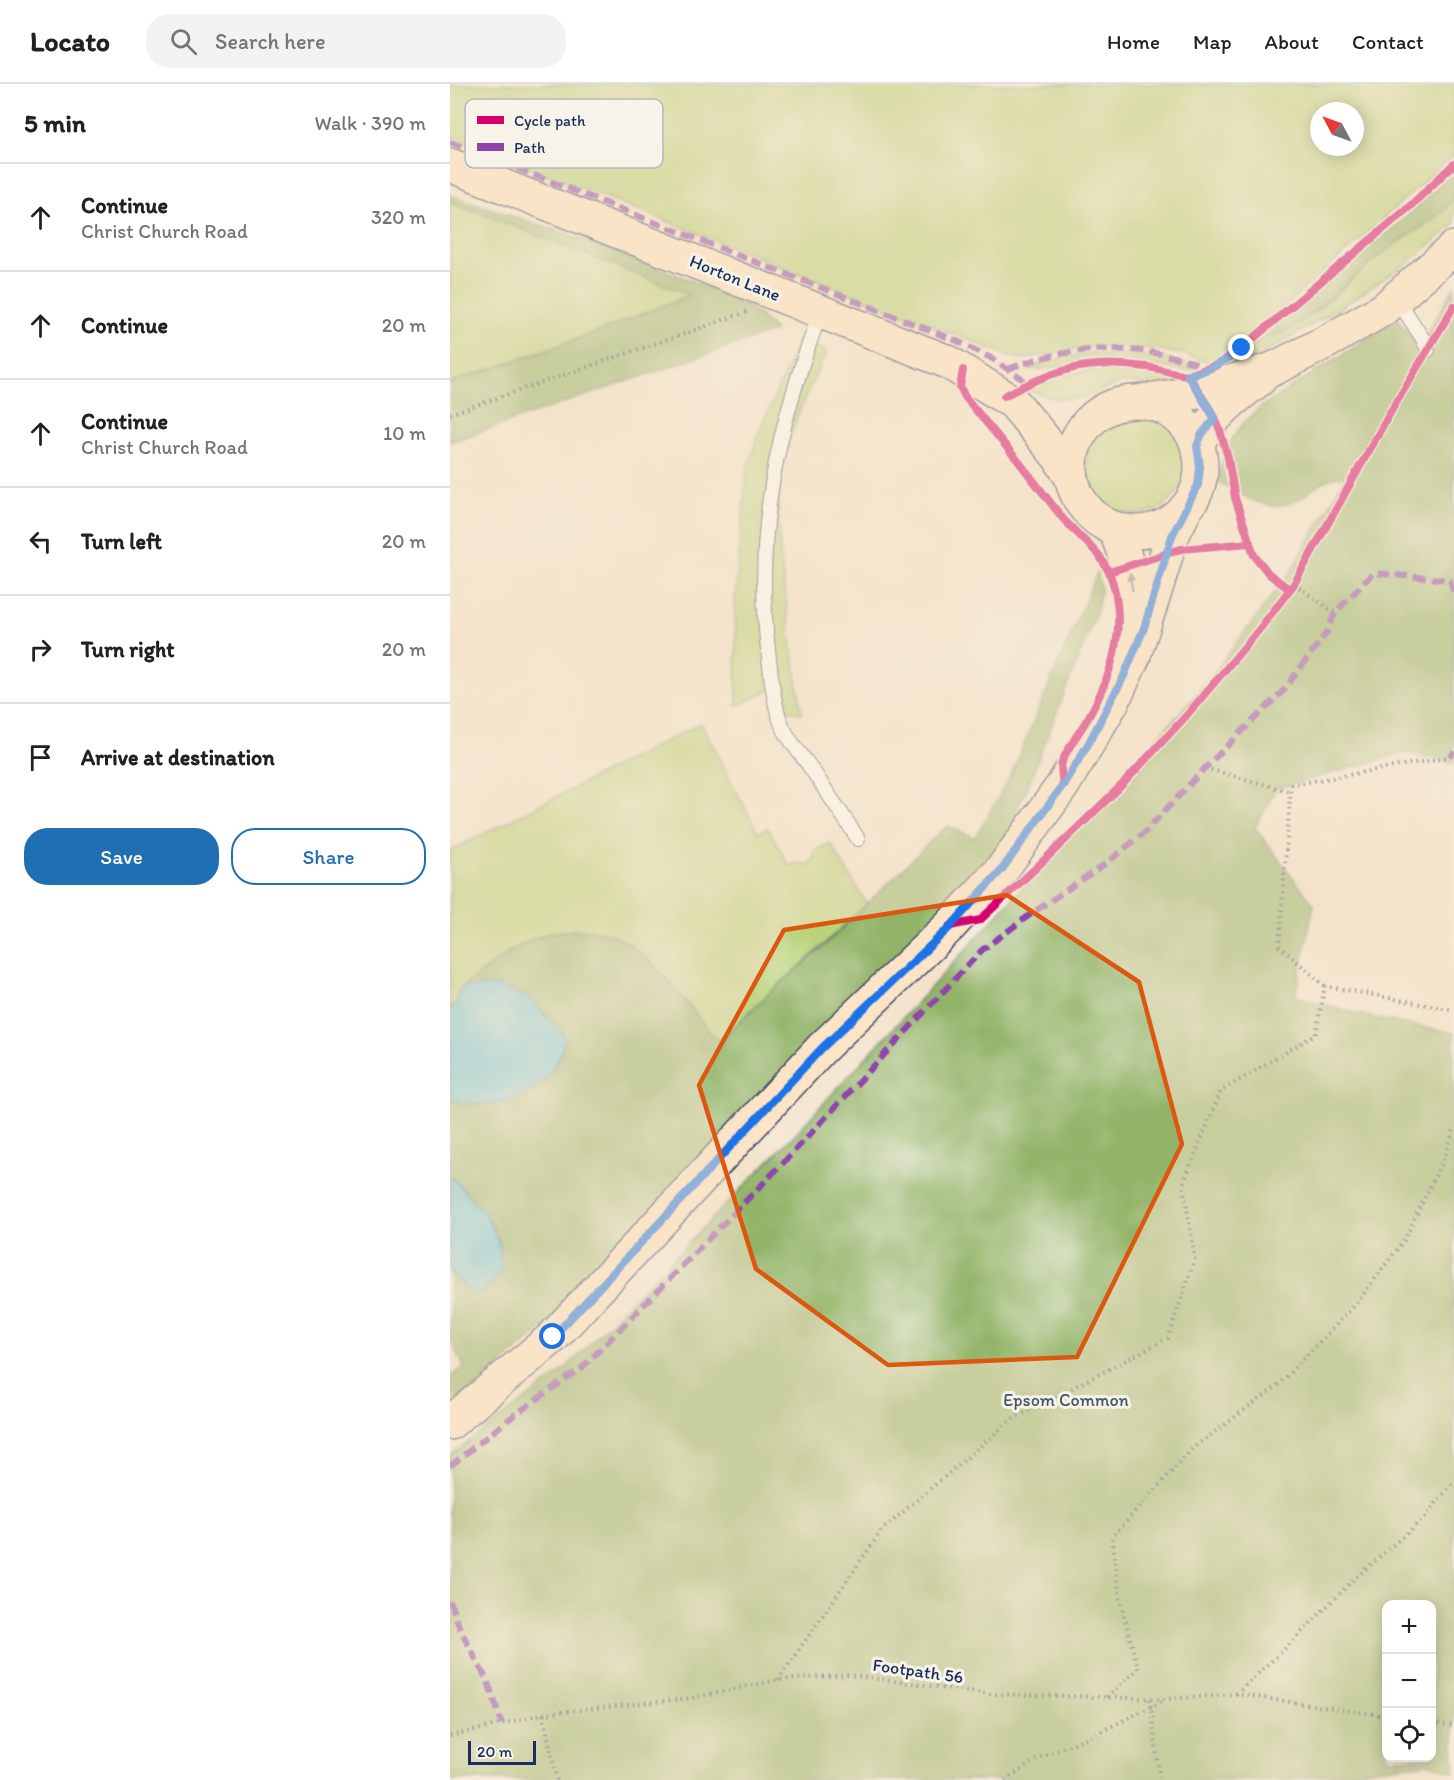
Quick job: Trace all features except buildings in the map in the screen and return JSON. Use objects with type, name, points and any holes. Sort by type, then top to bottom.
[{"type":"main road","name":"Horton Lane","points":[[450,165],[948,362],[1014,403],[1050,419],[1089,422]]},
{"type":"main road","points":[[1185,508],[1172,521],[1155,529],[1136,532],[1114,528],[1095,518],[1077,494],[1072,478],[1073,449],[1089,422],[1111,407],[1124,403],[1198,392],[1274,369],[1384,309],[1454,248]]},
{"type":"main road","points":[[1197,446],[1202,434],[1219,414],[1274,369]]},
{"type":"main road","points":[[450,1423],[553,1337],[822,1048],[951,926],[1010,859],[1063,785],[1113,700],[1132,658],[1172,536],[1195,492],[1200,474],[1197,446],[1187,428],[1175,415],[1157,406],[1137,402]]},
{"type":"main road","name":"Horton Lane","points":[[1014,403],[1058,456],[1072,478]]},
{"type":"main road","points":[[1113,700],[1130,650],[1134,609],[1128,567],[1114,528]]},
{"type":"lane","points":[[1397,298],[1424,339],[1428,350]]},
{"type":"lane","points":[[821,311],[776,458],[770,493],[764,564],[766,631],[772,684],[779,717],[789,737],[858,839]]},
{"type":"path","points":[[450,414],[786,298]]},
{"type":"path","points":[[1282,584],[1289,589],[1300,574]]},
{"type":"path","points":[[1294,584],[1335,613]]},
{"type":"path","points":[[1454,756],[1291,785],[1279,946],[1325,986],[1454,1010]]},
{"type":"path","points":[[1205,768],[1291,792]]},
{"type":"path","points":[[778,1680],[882,1530],[1011,1420],[1168,1338],[1195,1258],[1183,1184],[1221,1091],[1316,1034],[1325,986]]},
{"type":"path","points":[[1107,1698],[1138,1669],[1120,1599],[1112,1537],[1193,1448],[1277,1386],[1356,1304],[1404,1240],[1444,1158],[1454,1129]]},
{"type":"path","points":[[1236,1694],[1352,1582],[1424,1518],[1454,1481]]},
{"type":"path","points":[[1150,1699],[1160,1780]]},
{"type":"path","points":[[1005,1780],[1039,1758],[1100,1732],[1166,1699]]},
{"type":"path","points":[[543,1714],[557,1780]]},
{"type":"path","points":[[1436,1724],[1454,1726]]},
{"type":"highlighted area","points":[[1007,895],[1139,982],[1182,1144],[1077,1357],[888,1365],[756,1269],[699,1085],[784,930]]},
{"type":"green space","points":[[450,84],[1454,84],[1454,155],[1292,300],[1238,346],[1216,361],[1208,362],[1183,354],[1148,348],[1113,346],[1080,348],[1029,358],[1015,358],[531,168],[663,168],[663,99],[465,99],[465,142],[450,136]]},
{"type":"green space","points":[[1454,171],[1453,199],[1440,214],[1384,252],[1300,321],[1282,333],[1266,336],[1414,210]]},
{"type":"green space","points":[[450,195],[582,239],[725,293],[753,309],[775,331],[450,442],[450,383],[595,333],[690,295],[450,201]]},
{"type":"green space","points":[[1454,197],[1454,225],[1405,265],[1338,309],[1262,354],[1213,371],[1263,338],[1285,332],[1299,324],[1386,251],[1431,220]]},
{"type":"green space","points":[[450,201],[691,295],[595,333],[450,383]]},
{"type":"green space","name":"Epsom Common","points":[[1454,287],[1454,763],[1407,752],[1276,789],[1255,828],[1314,905],[1295,996],[1373,1018],[1454,1033],[1454,1772],[1427,1763],[1283,1780],[450,1780],[450,1456],[561,1373],[796,1133],[983,931],[1203,687],[1292,570],[1346,477],[1328,480],[1286,505],[1261,503],[1216,481],[1232,439],[1244,423],[1262,406],[1398,319],[1419,348]]},
{"type":"green space","points":[[799,341],[805,343],[770,467],[769,690],[737,706],[735,601],[747,471],[758,434]]},
{"type":"green space","points":[[814,346],[827,352],[788,441],[781,472],[779,498],[782,565],[802,714],[786,709],[781,698],[772,650],[768,569],[780,455]]},
{"type":"green space","points":[[1092,353],[1145,356],[1171,360],[1197,368],[1181,370],[1100,360],[1025,369],[1066,357]]},
{"type":"green space","points":[[1095,370],[1135,371],[1185,381],[1165,385],[1123,382],[1083,397],[1068,399],[1054,398],[1025,389],[1063,375]]},
{"type":"green space","points":[[1136,414],[1155,418],[1171,429],[1182,445],[1186,464],[1182,483],[1171,499],[1155,510],[1136,514],[1117,510],[1101,499],[1090,483],[1086,464],[1090,445],[1101,429],[1117,418]]},
{"type":"green space","points":[[1097,573],[1101,589],[1097,611],[1026,790],[994,861],[594,1283],[450,1410],[450,1377],[464,1367],[450,1338],[450,1269],[465,1288],[485,1290],[496,1277],[500,1253],[499,1240],[487,1216],[450,1176],[450,1099],[464,1103],[492,1104],[519,1096],[542,1080],[552,1069],[563,1044],[563,1034],[541,1011],[520,995],[495,987],[462,988],[501,958],[529,941],[560,931],[600,931],[621,939],[645,957],[677,991],[712,1035],[718,1039],[723,1038],[768,994],[821,949],[942,830],[949,826],[975,838],[1010,777]]},
{"type":"green space","points":[[701,723],[758,833],[768,828],[789,866],[796,862],[806,865],[813,861],[814,851],[830,843],[867,904],[723,1038],[718,1039],[712,1035],[671,983],[625,942],[614,935],[591,930],[550,932],[526,942],[510,951],[460,990],[456,1005],[450,1008],[450,851]]},
{"type":"water","points":[[497,986],[528,998],[558,1028],[565,1038],[559,1057],[550,1072],[522,1095],[487,1104],[450,1099],[450,1008],[456,1005],[458,992],[465,987]]},
{"type":"water","points":[[450,1176],[485,1213],[500,1247],[499,1274],[491,1285],[479,1293],[473,1293],[465,1288],[450,1269]]},
{"type":"marked path","points":[[450,142],[465,148]]},
{"type":"marked path","points":[[516,168],[957,341],[991,358],[1028,383]]},
{"type":"marked path","points":[[1008,369],[1071,352],[1115,349],[1137,350],[1187,361],[1197,364],[1203,372]]},
{"type":"marked path","points":[[450,1466],[513,1416],[583,1367],[784,1162],[982,950],[1108,862],[1144,833],[1205,768],[1283,691],[1327,632],[1335,613],[1373,573],[1450,580]]},
{"type":"marked path","points":[[1450,580],[1454,594]]},
{"type":"marked path","points":[[1451,757],[1454,751]]},
{"type":"marked path","points":[[450,1601],[460,1629],[488,1682],[502,1724]]},
{"type":"cycle path","points":[[1188,375],[1217,365],[1242,348],[1407,209],[1454,164]]},
{"type":"cycle path","points":[[950,926],[980,920],[1037,867],[1122,785],[1186,716],[1258,631],[1294,584],[1394,406],[1454,306]]},
{"type":"cycle path","points":[[1004,396],[1056,373],[1089,366],[1126,365],[1188,375],[1220,430],[1235,498],[1254,555],[1269,574],[1289,589]]},
{"type":"cycle path","points":[[963,370],[960,387],[965,397],[1064,520],[1099,555],[1109,572]]},
{"type":"cycle path","points":[[1063,785],[1062,762],[1105,684],[1115,647],[1118,609],[1109,572],[1181,549],[1250,543]]},
{"type":"route","points":[[553,1337],[822,1048],[951,926],[1003,868],[1063,785],[1113,700],[1123,678],[1144,628],[1172,536],[1198,485],[1200,467],[1197,446],[1202,434],[1215,418],[1188,375],[1206,371],[1242,348]]}]
